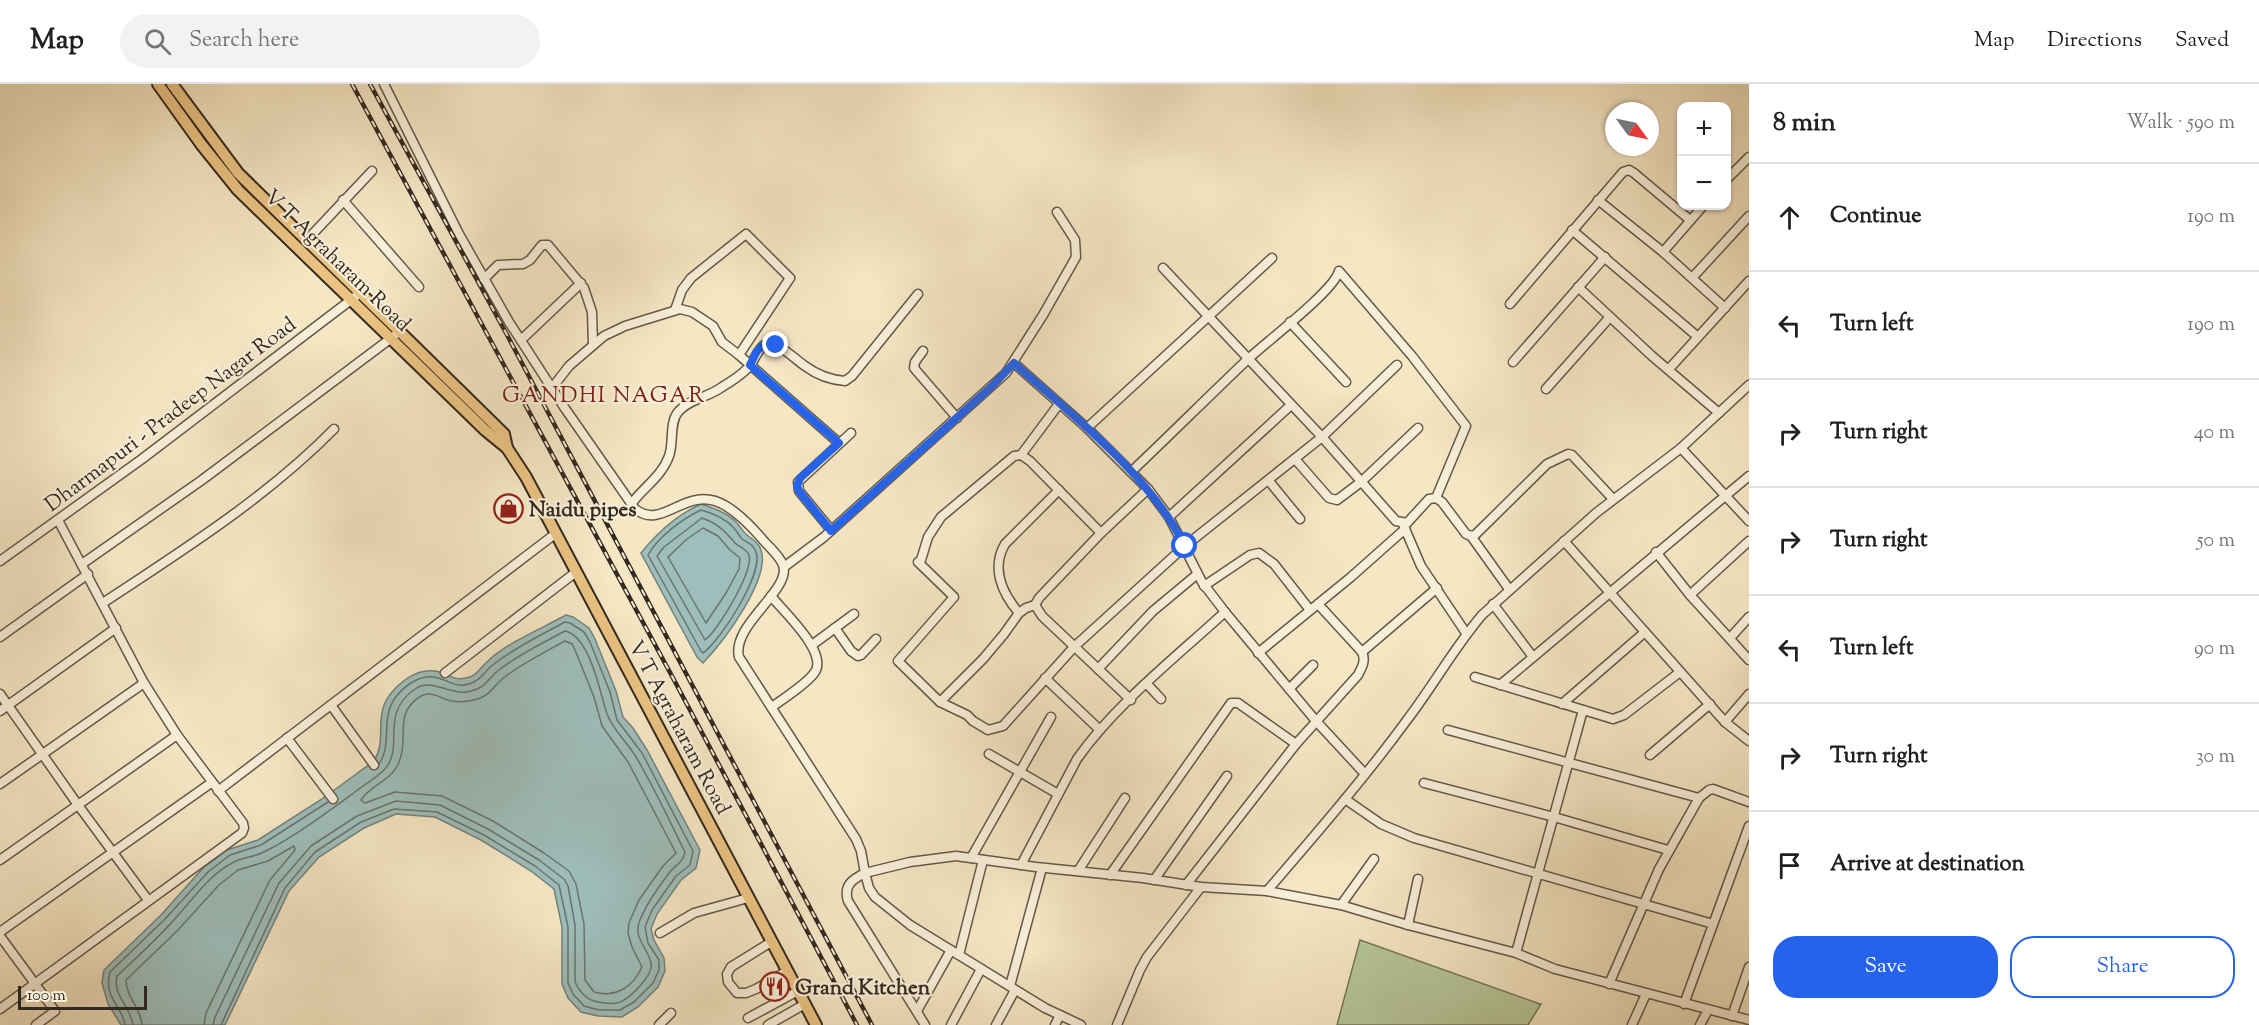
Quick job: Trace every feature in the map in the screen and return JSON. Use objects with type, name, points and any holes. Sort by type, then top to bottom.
[{"type":"main road","name":"V T Agraharam Road","points":[[158,84],[201,144],[238,190],[356,297],[498,442],[507,448],[526,477],[816,1025]]},
{"type":"main road","name":"V T Agraharam Road","points":[[172,84],[238,173],[306,241],[356,297]]},
{"type":"street","points":[[384,84],[484,279],[552,388],[640,513],[650,516],[659,515],[692,499],[706,498],[721,503],[744,518],[779,558],[784,567],[784,573],[779,585],[745,630],[738,645],[741,663],[772,707],[856,839],[869,888],[875,897],[910,925],[955,953],[1081,1025]]},
{"type":"street","points":[[1731,175],[1749,157]]},
{"type":"street","points":[[1510,304],[1621,174],[1629,170],[1690,220]]},
{"type":"street","points":[[306,241],[372,171]]},
{"type":"street","points":[[343,200],[419,287]]},
{"type":"street","points":[[1598,200],[1663,252],[1725,308]]},
{"type":"street","points":[[1663,252],[1699,210]]},
{"type":"street","points":[[784,567],[831,531],[957,418],[1014,363],[1076,257],[1075,240],[1057,212]]},
{"type":"street","points":[[1692,278],[1749,216]]},
{"type":"street","points":[[1572,230],[1698,337]]},
{"type":"street","points":[[675,310],[682,290],[691,278],[746,234],[790,278],[740,355]]},
{"type":"street","points":[[484,279],[498,265],[523,264],[545,244],[581,283],[588,296],[592,312],[593,344]]},
{"type":"street","points":[[1513,362],[1605,257]]},
{"type":"street","points":[[1088,428],[1272,258]]},
{"type":"street","points":[[1163,268],[1322,437],[1392,518],[1404,526],[1421,566],[1466,633]]},
{"type":"street","points":[[1131,472],[1248,359],[1318,299],[1338,277],[1339,271],[1412,356],[1466,426],[1436,498]]},
{"type":"street","points":[[1669,369],[1749,281]]},
{"type":"street","points":[[521,340],[581,283]]},
{"type":"street","points":[[1578,288],[1719,413]]},
{"type":"street","points":[[632,503],[664,466],[672,443],[673,423],[677,413],[692,402],[720,389],[750,365],[757,351],[769,344],[776,345],[807,368],[845,381],[852,376],[918,294]]},
{"type":"street","name":"Dharmapuri - Pradeep Nagar Road","points":[[0,561],[142,459],[356,297]]},
{"type":"street","points":[[552,388],[569,366],[593,344],[613,331],[675,310],[687,309],[713,326],[722,342],[740,355],[839,443]]},
{"type":"street","points":[[1546,388],[1610,317]]},
{"type":"street","points":[[1290,322],[1346,382]]},
{"type":"street","points":[[82,564],[202,480],[395,335]]},
{"type":"street","points":[[923,351],[915,362],[914,368],[957,418]]},
{"type":"street","points":[[1014,363],[1088,428],[1148,489],[1169,517],[1204,586],[1316,721],[1365,774]]},
{"type":"street","points":[[1101,533],[1030,461],[1021,455],[1014,456],[941,517],[928,537],[921,560],[918,562],[954,597],[898,662],[940,702],[967,715],[982,727],[994,729],[1003,726],[1074,646],[1185,546],[1322,437],[1397,364]]},
{"type":"street","points":[[1267,891],[1345,800],[1419,704],[1466,633],[1493,604],[1613,499],[1680,448],[1749,385]]},
{"type":"street","points":[[1021,455],[1059,404]]},
{"type":"street","points":[[1169,517],[1291,405]]},
{"type":"street","points":[[1295,459],[1333,500],[1341,499],[1418,428]]},
{"type":"street","points":[[103,603],[209,532],[303,459],[334,429]]},
{"type":"street","points":[[831,531],[797,486],[800,478],[851,433]]},
{"type":"street","points":[[1680,448],[1749,521]]},
{"type":"street","points":[[1471,536],[1478,533],[1547,464],[1564,454],[1572,455],[1613,499]]},
{"type":"street","points":[[1500,684],[1749,476]]},
{"type":"street","points":[[1269,481],[1300,519]]},
{"type":"street","points":[[940,702],[983,658],[1019,613],[1035,605],[1101,533],[1148,489]]},
{"type":"street","points":[[1019,613],[1004,592],[998,563],[999,555],[1005,544],[1059,490]]},
{"type":"street","points":[[1258,653],[1318,604],[1410,521],[1429,499],[1436,498],[1442,502],[1466,534],[1471,536],[1509,589]]},
{"type":"street","points":[[0,1009],[243,831],[243,823],[177,735],[144,683],[58,520]]},
{"type":"street","points":[[218,791],[555,534]]},
{"type":"street","points":[[1564,541],[1725,722],[1749,741]]},
{"type":"street","points":[[1690,595],[1749,541]]},
{"type":"street","points":[[1656,552],[1690,595],[1749,660]]},
{"type":"street","points":[[1204,586],[1250,555],[1259,553],[1274,564],[1310,610]]},
{"type":"street","points":[[445,673],[576,572]]},
{"type":"street","points":[[0,637],[88,574]]},
{"type":"street","points":[[1098,669],[1153,611],[1196,576]]},
{"type":"street","points":[[1362,652],[1437,588]]},
{"type":"street","points":[[771,596],[812,645],[819,662],[815,673],[772,707]]},
{"type":"street","points":[[1186,885],[1296,744],[1358,675],[1364,662],[1362,652],[1318,604]]},
{"type":"street","points":[[1493,604],[1533,657]]},
{"type":"street","points":[[1035,605],[1042,616],[1131,700]]},
{"type":"street","points":[[1021,865],[1077,759],[1100,730],[1225,612]]},
{"type":"street","points":[[812,645],[854,614]]},
{"type":"street","points":[[1730,638],[1749,617]]},
{"type":"street","points":[[0,711],[116,628]]},
{"type":"street","points":[[836,628],[856,656],[861,655],[876,639]]},
{"type":"street","points":[[1562,704],[1645,632]]},
{"type":"street","points":[[1289,689],[1313,665]]},
{"type":"street","points":[[1475,677],[1610,719],[1617,719],[1680,672]]},
{"type":"street","points":[[1045,678],[1100,730]]},
{"type":"street","points":[[0,784],[144,683]]},
{"type":"street","points":[[1147,684],[1161,699]]},
{"type":"street","points":[[0,694],[112,853],[148,900]]},
{"type":"street","points":[[1725,722],[1749,694]]},
{"type":"street","points":[[1110,875],[1231,703],[1238,703],[1296,744]]},
{"type":"street","points":[[330,705],[374,765]]},
{"type":"street","points":[[1650,755],[1710,705]]},
{"type":"street","points":[[1516,953],[1583,710]]},
{"type":"street","points":[[971,858],[1051,717]]},
{"type":"street","points":[[1448,730],[1699,798]]},
{"type":"street","points":[[0,860],[177,735]]},
{"type":"street","points":[[287,738],[333,799]]},
{"type":"street","points":[[989,754],[1058,794]]},
{"type":"street","points":[[1154,880],[1227,776]]},
{"type":"street","points":[[36,1025],[55,1011],[0,934],[212,783]]},
{"type":"street","points":[[1424,783],[1668,850]]},
{"type":"street","points":[[1609,984],[1668,850],[1699,798],[1713,789],[1749,802]]},
{"type":"street","points":[[1078,871],[1125,798]]},
{"type":"street","points":[[1345,800],[1381,824],[1405,835],[1713,924]]},
{"type":"street","points":[[1684,1004],[1749,826]]},
{"type":"street","points":[[925,1025],[848,901],[846,892],[852,880],[865,873],[910,862],[956,856],[1201,887],[1267,891],[1341,905],[1516,953],[1555,969],[1749,1020]]},
{"type":"street","points":[[1341,905],[1374,859]]},
{"type":"street","points":[[916,1011],[955,953],[983,860]]},
{"type":"street","points":[[996,1025],[1013,988],[1042,868]]},
{"type":"street","points":[[1408,925],[1418,879]]},
{"type":"street","points":[[1117,1025],[1147,957],[1201,887]]},
{"type":"street","points":[[660,933],[694,913],[748,898]]},
{"type":"street","points":[[771,942],[731,967],[727,974],[728,982],[737,993],[746,993],[787,970]]},
{"type":"street","points":[[1732,1016],[1749,967]]},
{"type":"street","points":[[951,1025],[981,969]]},
{"type":"street","points":[[748,1018],[798,991]]},
{"type":"street","points":[[1632,1025],[1646,994]]},
{"type":"street","points":[[768,1025],[805,1004]]},
{"type":"street","points":[[1700,1025],[1708,1010]]},
{"type":"street","points":[[658,1025],[671,1013]]},
{"type":"street","points":[[1055,1025],[1060,1015]]},
{"type":"green space","points":[[1360,940],[1541,1004],[1528,1025],[1337,1025]]},
{"type":"water","points":[[701,504],[733,519],[758,545],[762,562],[759,577],[743,610],[722,641],[703,663],[697,657],[641,553],[668,525]]},
{"type":"water","points":[[566,615],[589,628],[616,691],[623,717],[647,750],[700,850],[696,868],[681,880],[657,914],[651,929],[664,958],[665,971],[658,987],[638,1007],[622,1017],[598,1016],[581,1012],[568,998],[562,984],[562,927],[554,889],[531,871],[481,840],[435,817],[396,814],[364,828],[319,857],[289,891],[225,1025],[121,1025],[108,1004],[102,983],[104,970],[161,915],[203,868],[227,850],[258,840],[322,799],[374,761],[380,744],[383,709],[397,687],[407,678],[426,671],[440,672],[459,679],[470,677],[503,649]]},
{"type":"railway","points":[[352,84],[673,678],[857,1025]]},
{"type":"railway","points":[[370,84],[506,333],[872,1025]]},
{"type":"place","name":"Naidu pipes","points":[[508,509]]},
{"type":"place","name":"Grand Kitchen","points":[[774,987]]},
{"type":"district","name":"GANDHI NAGAR","points":[[604,394]]},
{"type":"route","points":[[776,345],[764,345],[757,351],[750,365],[839,443],[800,478],[797,486],[831,531],[991,387],[1014,363],[1088,428],[1148,489],[1177,529],[1185,546]]}]
